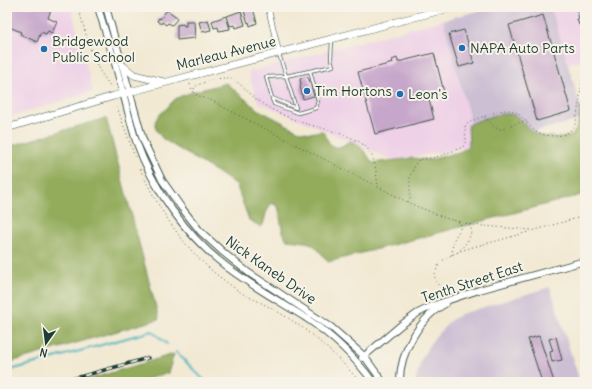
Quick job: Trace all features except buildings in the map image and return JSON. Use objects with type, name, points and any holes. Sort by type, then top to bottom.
[{"type":"main road","name":"Marleau Avenue","points":[[7,128],[114,96],[453,7]]},
{"type":"main road","points":[[123,66],[134,74],[166,82]]},
{"type":"street","name":"Nick Kaneb Drive","points":[[98,7],[143,140],[162,180],[200,231],[249,273],[331,327],[364,356],[383,382]]},
{"type":"street","name":"Nick Kaneb Drive","points":[[106,7],[123,66],[136,142],[162,194],[180,220],[207,249],[226,266],[250,284],[317,326],[342,346],[358,362],[373,382]]},
{"type":"street","points":[[268,7],[279,53]]},
{"type":"street","name":"Tenth Street East","points":[[358,362],[418,313],[434,305],[460,296],[585,261]]},
{"type":"street","points":[[400,382],[402,366],[407,348],[415,332],[427,318],[442,306],[460,296]]},
{"type":"lane","points":[[310,71],[318,101],[316,108],[298,113],[274,104],[266,77],[286,76],[333,66],[331,59],[332,39]]},
{"type":"lane","points":[[272,98],[296,108],[279,53]]},
{"type":"path","points":[[78,7],[90,48],[99,70],[111,87]]},
{"type":"path","points":[[408,202],[410,199],[410,176],[417,161],[421,159],[433,158],[460,149],[465,145],[465,126],[483,116],[502,110],[511,110],[520,115],[536,132],[559,136],[568,133],[572,129],[577,118],[585,62]]},
{"type":"path","points":[[189,76],[192,90],[195,94],[214,100],[221,106],[408,202],[445,218],[468,224],[532,230]]},
{"type":"path","points":[[195,94],[194,88],[198,84],[228,78],[237,83],[256,99],[295,121],[323,128],[364,145],[372,154],[378,187]]},
{"type":"path","points":[[483,116],[496,128],[501,129],[505,129],[515,123],[527,122]]},
{"type":"path","points":[[446,301],[444,290],[436,284],[434,278],[435,273],[441,263],[451,256],[477,246],[585,216]]},
{"type":"path","points":[[451,256],[454,241],[461,227],[461,224],[456,221]]},
{"type":"path","points":[[456,254],[471,235],[471,228],[468,224]]},
{"type":"shaded area","name":"Bridgewood Public School","points":[[7,7],[71,7],[93,91],[7,118]]},
{"type":"shaded area","points":[[493,7],[551,7],[584,119],[477,146],[443,20]]},
{"type":"shaded area","points":[[551,7],[585,7],[585,59],[568,64]]},
{"type":"shaded area","points":[[443,20],[477,146],[393,160],[258,102],[248,72]]},
{"type":"shaded area","points":[[550,287],[580,382],[415,382],[421,360],[429,345],[451,320],[461,314]]},
{"type":"green space","points":[[226,83],[257,109],[297,130],[310,133],[321,131],[324,132],[330,144],[335,147],[342,146],[351,141],[363,150],[372,163],[413,158],[429,160],[459,152],[469,145],[468,125],[502,114],[516,116],[531,131],[538,135],[545,137],[567,137],[575,131],[577,126],[579,120],[579,106],[585,108],[585,194],[328,262],[315,246],[307,242],[287,240],[282,228],[278,206],[271,203],[261,227],[249,220],[236,184],[163,139],[159,134],[155,126],[156,120],[158,116],[176,99],[187,94]]},
{"type":"green space","points":[[106,118],[159,319],[7,363],[7,147]]},
{"type":"green space","points":[[174,354],[168,373],[137,382],[80,382]]},
{"type":"waterway","points":[[7,371],[152,331],[167,344]]},
{"type":"waterway","points":[[176,352],[206,382]]},
{"type":"railway","points":[[61,382],[148,358]]},
{"type":"place","name":"NAPA Auto Parts","points":[[462,48]]},
{"type":"place","name":"Bridgewood Public School","points":[[44,49]]},
{"type":"place","name":"Tim Hortons","points":[[307,91]]},
{"type":"place","name":"Leon's","points":[[400,94]]}]
